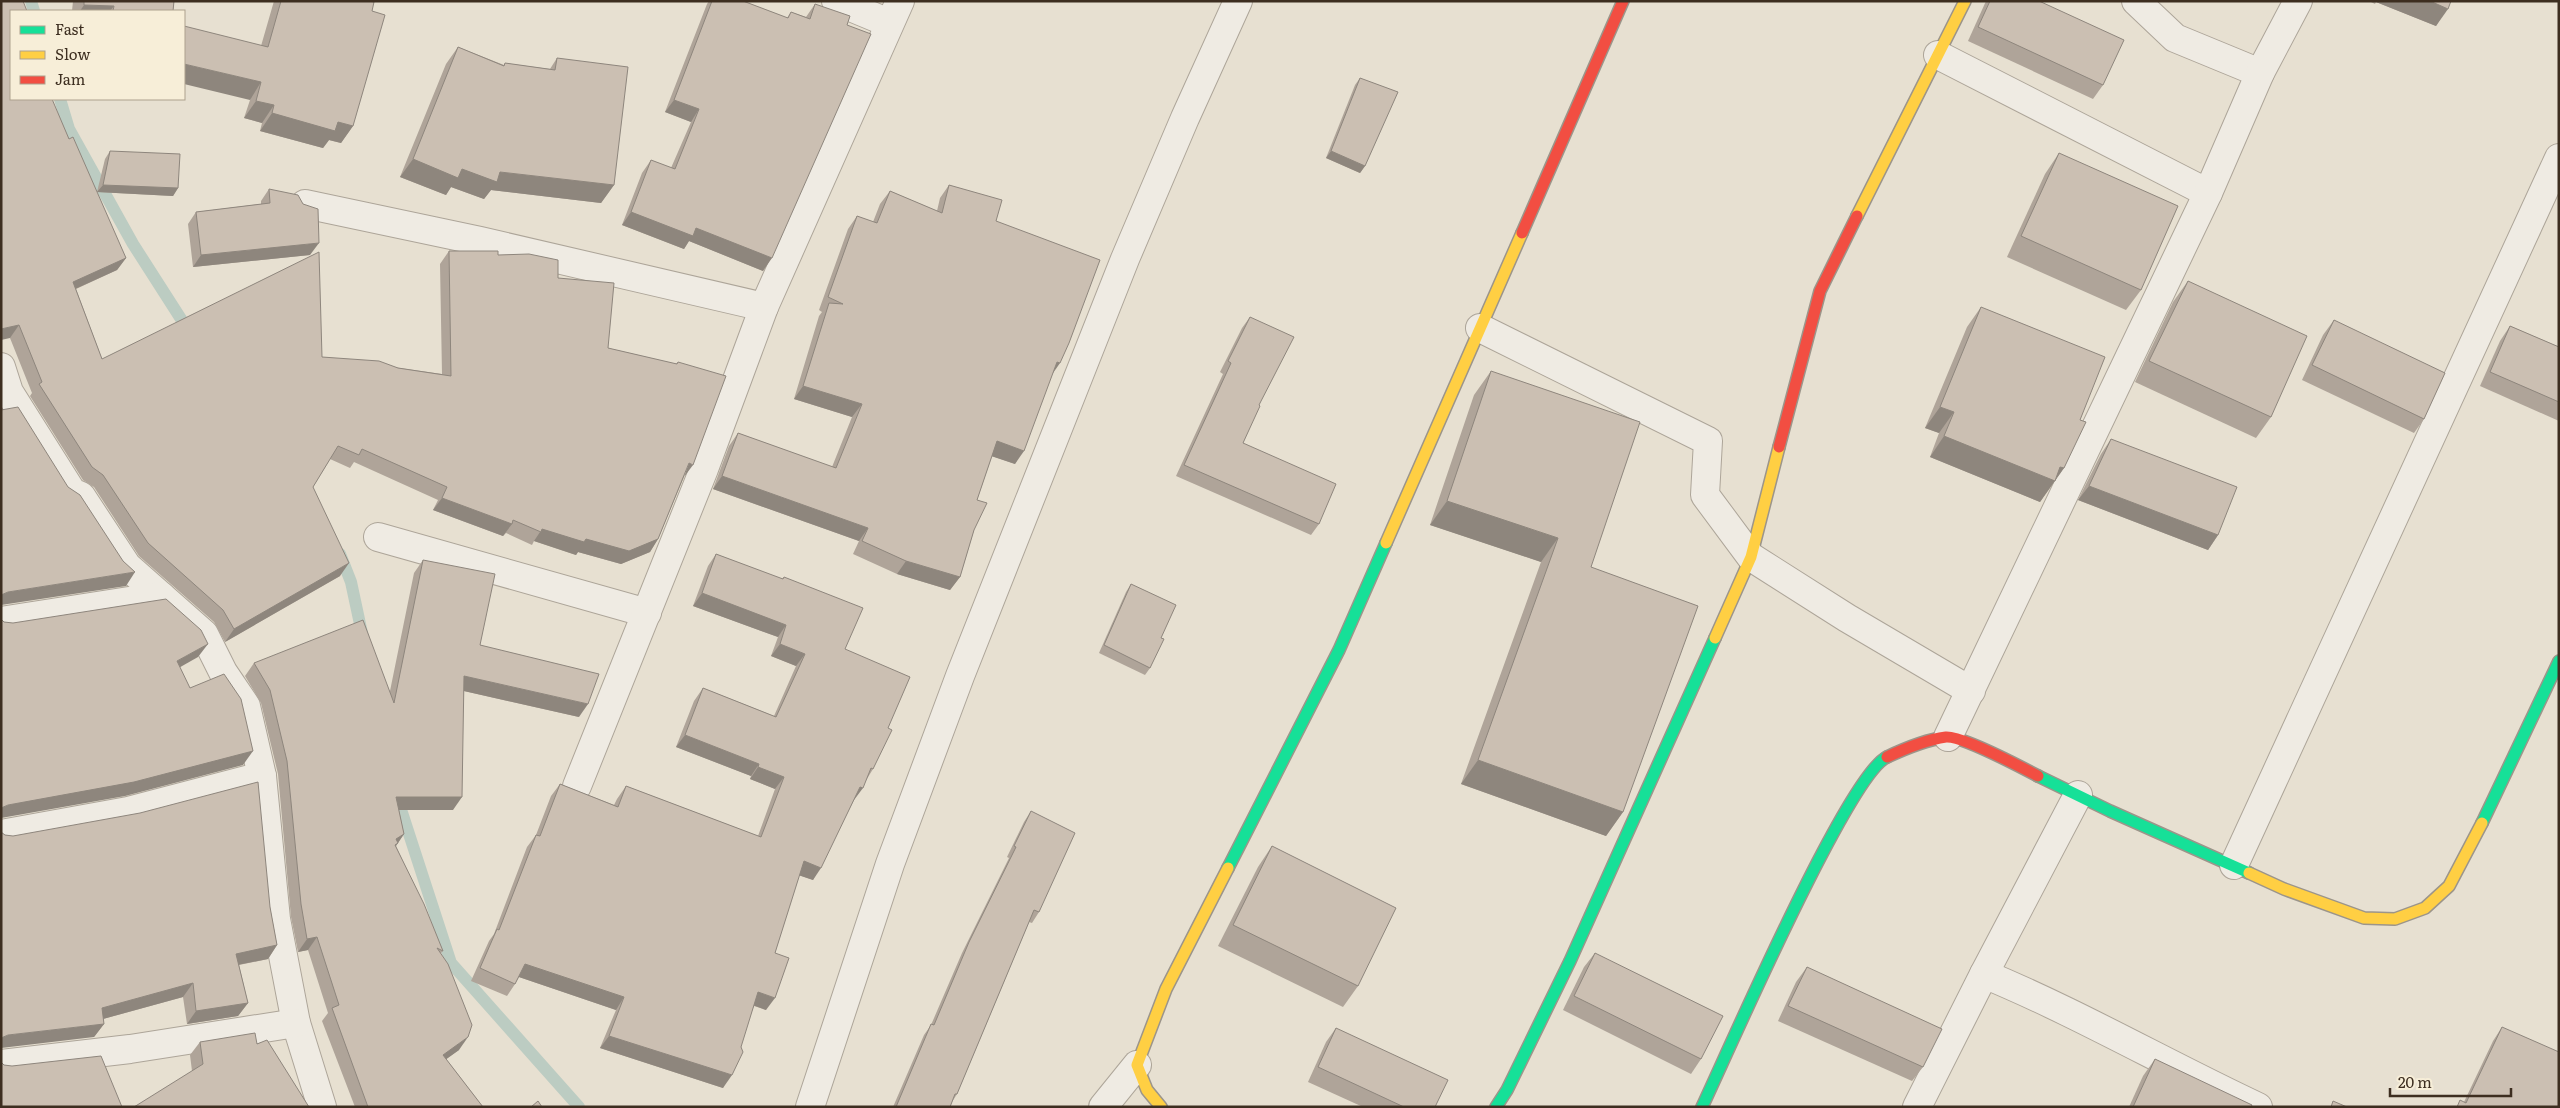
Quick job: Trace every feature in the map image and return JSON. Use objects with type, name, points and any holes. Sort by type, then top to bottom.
[{"type":"street","points":[[577,786],[647,613],[764,307],[895,12],[836,1]]},
{"type":"street","points":[[810,1107],[890,864],[960,676],[1124,259],[1184,118],[1238,1]]},
{"type":"street","points":[[1103,1107],[1137,1065],[1166,989],[1339,650],[1623,1]]},
{"type":"street","points":[[1496,1107],[1507,1090],[1570,961],[1752,556],[1820,291],[1965,1]]},
{"type":"street","points":[[2136,1],[2175,38],[2260,73]]},
{"type":"street","points":[[1948,737],[2208,192],[2260,73],[2298,1]]},
{"type":"street","points":[[1938,55],[2208,192]]},
{"type":"street","points":[[2234,865],[2559,158]]},
{"type":"street","points":[[305,204],[480,241],[764,307]]},
{"type":"street","points":[[1480,328],[1708,442],[1705,495],[1752,556],[1847,618],[1971,691]]},
{"type":"street","points":[[4,384],[72,492],[81,496],[128,566],[204,634],[223,672],[246,706],[262,776],[276,919],[296,1023],[322,1107]]},
{"type":"street","points":[[378,537],[647,613]]},
{"type":"street","points":[[1,621],[160,596]]},
{"type":"street","points":[[1702,1107],[1809,879],[1861,784],[1884,758],[1914,745],[1948,737],[1988,751],[2078,795],[2284,889],[2364,918],[2395,919],[2425,908],[2449,886],[2495,800],[2559,661]]},
{"type":"street","points":[[1,834],[128,811],[262,776]]},
{"type":"street","points":[[1917,1107],[2078,795]]},
{"type":"street","points":[[1984,974],[2052,1003],[2132,1046],[2258,1107]]},
{"type":"street","points":[[1,1064],[130,1049],[296,1023]]},
{"type":"street","points":[[1137,1065],[1147,1090],[1161,1107]]},
{"type":"building","points":[[1,1],[23,1],[27,10],[10,10],[10,100],[52,100],[69,139],[73,137],[126,258],[73,282],[102,359],[319,252],[322,357],[379,361],[398,368],[451,376],[449,251],[498,251],[498,255],[529,254],[558,260],[558,278],[614,283],[608,348],[677,364],[678,362],[726,376],[693,465],[689,463],[658,539],[629,551],[586,539],[584,542],[542,529],[541,532],[513,520],[512,524],[442,498],[447,487],[362,449],[359,455],[338,446],[313,487],[349,563],[234,629],[223,610],[148,543],[103,475],[92,467],[39,384],[42,382],[19,325],[1,329]]},
{"type":"building","points":[[84,1],[174,1],[173,10],[113,10],[114,6],[84,5]]},
{"type":"building","points":[[281,1],[370,1],[374,2],[372,11],[385,15],[353,126],[338,122],[335,131],[272,113],[274,105],[256,101],[261,82],[185,64],[185,26],[268,47]]},
{"type":"building","points":[[712,1],[743,1],[788,18],[791,12],[810,19],[815,4],[850,16],[847,25],[871,34],[772,258],[696,228],[693,236],[631,212],[651,160],[675,169],[699,109],[674,100]]},
{"type":"building","points":[[1990,1],[2039,1],[2124,40],[2103,85],[1978,27]]},
{"type":"building","points":[[2430,1],[2451,1],[2448,9]]},
{"type":"building","points":[[458,47],[504,66],[505,63],[555,70],[557,58],[628,67],[614,185],[500,172],[497,182],[462,169],[458,178],[413,159]]},
{"type":"building","points":[[1360,78],[1398,92],[1365,166],[1331,151]]},
{"type":"building","points":[[110,151],[180,154],[178,188],[103,185]]},
{"type":"building","points":[[2059,153],[2178,206],[2141,290],[2021,236]]},
{"type":"building","points":[[949,185],[1002,200],[996,221],[1100,260],[1069,343],[1060,363],[1057,362],[1024,451],[997,441],[977,500],[987,503],[974,530],[960,577],[906,561],[862,541],[868,528],[722,476],[738,433],[836,468],[862,404],[803,386],[829,303],[843,304],[828,297],[857,216],[877,223],[890,191],[942,213]]},
{"type":"building","points":[[269,189],[298,195],[303,204],[318,209],[319,243],[201,255],[196,212],[270,203]]},
{"type":"building","points":[[2188,281],[2307,336],[2271,417],[2149,361]]},
{"type":"building","points":[[1981,307],[2105,357],[2080,420],[2086,422],[2064,468],[2060,467],[2055,481],[1944,436],[1954,412],[1940,407]]},
{"type":"building","points":[[1250,317],[1294,337],[1259,405],[1243,443],[1336,484],[1319,524],[1184,465],[1231,363],[1228,361]]},
{"type":"building","points":[[2334,320],[2445,373],[2424,419],[2312,365]]},
{"type":"building","points":[[2510,326],[2559,347],[2559,402],[2490,372]]},
{"type":"building","points":[[1491,371],[1640,422],[1591,567],[1698,606],[1623,812],[1478,760],[1558,538],[1447,501]]},
{"type":"building","points":[[18,407],[68,487],[80,495],[123,561],[135,572],[8,592],[1,595],[1,410]]},
{"type":"building","points":[[2111,439],[2237,487],[2218,535],[2089,486]]},
{"type":"building","points":[[716,554],[783,579],[784,577],[863,608],[845,649],[910,677],[888,728],[892,730],[873,769],[871,768],[863,788],[860,787],[821,868],[804,861],[775,953],[789,958],[775,998],[758,992],[741,1047],[743,1052],[732,1075],[609,1036],[624,997],[525,964],[515,984],[480,968],[497,929],[499,930],[536,835],[540,836],[560,784],[618,807],[626,786],[761,837],[784,777],[758,767],[759,764],[685,735],[703,688],[776,717],[805,654],[780,644],[786,625],[702,593]]},
{"type":"building","points":[[423,560],[495,574],[480,645],[599,674],[588,704],[464,676],[462,797],[396,797],[404,834],[396,839],[398,843],[395,845],[424,904],[443,951],[437,948],[448,964],[472,1025],[468,1037],[443,1055],[483,1107],[368,1107],[332,1008],[339,1005],[317,937],[307,939],[301,904],[287,761],[270,690],[254,663],[363,620],[394,703]]},
{"type":"building","points":[[1131,584],[1176,605],[1161,638],[1164,639],[1150,668],[1104,645]]},
{"type":"building","points":[[166,599],[201,630],[208,644],[177,661],[190,688],[224,674],[241,699],[253,751],[134,782],[8,805],[1,808],[1,619],[4,622],[13,623]]},
{"type":"building","points":[[258,782],[270,907],[277,945],[236,954],[248,1003],[196,1011],[193,983],[102,1008],[104,1024],[8,1035],[1,1038],[1,832],[5,835],[13,836],[140,813]]},
{"type":"building","points":[[1031,811],[1075,833],[1039,912],[1034,910],[957,1094],[955,1094],[950,1107],[896,1107],[931,1024],[934,1025],[969,942],[1016,847],[1014,846]]},
{"type":"building","points":[[1272,846],[1396,908],[1358,986],[1233,925]]},
{"type":"building","points":[[1595,953],[1723,1016],[1701,1059],[1574,996]]},
{"type":"building","points":[[1807,967],[1942,1029],[1923,1067],[1788,1006]]},
{"type":"building","points":[[2502,1027],[2559,1052],[2559,1107],[2457,1107],[2460,1100],[2466,1103]]},
{"type":"building","points":[[1336,1028],[1448,1080],[1435,1107],[1404,1107],[1318,1067]]},
{"type":"building","points":[[255,1033],[257,1044],[267,1040],[309,1107],[134,1107],[203,1064],[200,1042]]},
{"type":"building","points":[[101,1056],[122,1107],[1,1107],[1,1062],[4,1065],[12,1066]]},
{"type":"building","points":[[2155,1059],[2252,1105],[2251,1107],[2133,1107]]},
{"type":"building","points":[[538,1101],[542,1107],[531,1107]]},
{"type":"building","points":[[2333,1101],[2347,1107],[2331,1107]]},
{"type":"waterway","points":[[31,1],[34,10]]},
{"type":"waterway","points":[[60,100],[69,129],[133,244],[190,333]]},
{"type":"waterway","points":[[340,554],[351,582],[363,638]]},
{"type":"waterway","points":[[396,794],[451,963],[579,1107]]},
{"type":"traffic: fast","points":[[1228,868],[1339,650],[1386,543]]},
{"type":"traffic: fast","points":[[1496,1107],[1507,1090],[1570,961],[1715,638]]},
{"type":"traffic: fast","points":[[2482,823],[2559,661]]},
{"type":"traffic: fast","points":[[1702,1107],[1818,861],[1845,812],[1869,775],[1887,757]]},
{"type":"traffic: fast","points":[[2038,776],[2110,811],[2249,873]]},
{"type":"traffic: slow","points":[[1857,216],[1965,1]]},
{"type":"traffic: slow","points":[[1386,543],[1522,233]]},
{"type":"traffic: slow","points":[[1715,638],[1751,557],[1779,447]]},
{"type":"traffic: slow","points":[[2249,873],[2284,889],[2364,918],[2395,919],[2425,908],[2449,886],[2482,823]]},
{"type":"traffic: slow","points":[[1161,1107],[1147,1090],[1137,1065],[1166,989],[1228,868]]},
{"type":"traffic: jam","points":[[1522,233],[1623,1]]},
{"type":"traffic: jam","points":[[1779,447],[1820,291],[1857,216]]},
{"type":"traffic: jam","points":[[1887,757],[1931,740],[1946,737],[1954,738],[2006,759],[2038,776]]}]
